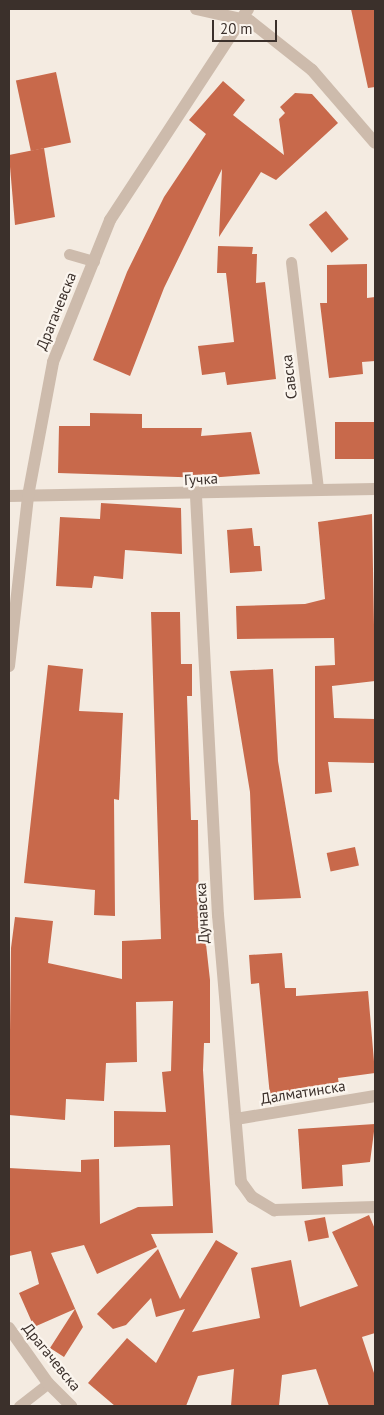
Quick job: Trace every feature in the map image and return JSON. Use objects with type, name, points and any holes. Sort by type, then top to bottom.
[{"type":"street","points":[[196,9],[245,13],[312,70],[375,143]]},
{"type":"street","name":"Драгачевска","points":[[9,666],[28,496],[53,362],[110,220],[245,13]]},
{"type":"street","name":"Гучка","points":[[9,496],[196,496],[318,489],[375,489]]},
{"type":"street","name":"Дунавска","points":[[196,496],[218,915],[241,1182],[260,1203],[291,1212],[375,1207]]},
{"type":"street","name":"Далматинска","points":[[236,1119],[375,1096]]},
{"type":"street","name":"Драгачевска","points":[[9,1328],[48,1384],[71,1406]]},
{"type":"lane","points":[[69,254],[94,261]]},
{"type":"lane","name":"Савска","points":[[291,262],[318,489]]},
{"type":"lane","points":[[19,1406],[48,1384]]},
{"type":"building","points":[[351,9],[375,9],[375,87],[368,88]]},
{"type":"building","points":[[56,72],[71,142],[31,151],[16,81]]},
{"type":"building","points":[[223,81],[245,100],[233,115],[284,155],[279,119],[285,113],[280,107],[295,93],[312,94],[338,123],[276,180],[261,172],[219,237],[222,169],[164,288],[130,376],[93,360],[127,272],[164,197],[206,134],[189,120]]},
{"type":"building","points":[[44,148],[55,217],[15,225],[9,155]]},
{"type":"building","points":[[326,211],[349,239],[332,253],[309,225]]},
{"type":"building","points":[[218,246],[253,247],[252,254],[257,254],[256,283],[265,282],[276,379],[227,385],[225,372],[202,375],[198,346],[234,342],[226,273],[217,273]]},
{"type":"building","points":[[367,264],[367,298],[375,297],[375,361],[362,362],[363,374],[329,378],[320,303],[327,303],[327,265]]},
{"type":"building","points":[[90,413],[142,414],[142,428],[202,428],[201,436],[251,432],[260,474],[208,478],[58,473],[59,426],[90,426]]},
{"type":"building","points":[[335,422],[375,422],[375,459],[335,459]]},
{"type":"building","points":[[101,503],[181,508],[182,554],[125,550],[123,579],[94,576],[92,588],[56,586],[60,517],[100,519]]},
{"type":"building","points":[[372,514],[375,681],[332,686],[334,718],[375,719],[375,763],[328,762],[332,792],[315,794],[315,666],[335,665],[334,638],[237,639],[236,606],[305,604],[325,599],[318,522]]},
{"type":"building","points":[[252,528],[254,546],[260,546],[262,571],[230,573],[227,530]]},
{"type":"building","points":[[151,612],[180,612],[181,664],[192,664],[192,696],[187,696],[191,820],[198,820],[199,935],[205,935],[210,980],[210,1043],[204,1043],[203,1070],[213,1233],[151,1234],[157,1247],[97,1274],[84,1245],[51,1253],[83,1327],[64,1357],[50,1348],[75,1309],[34,1327],[19,1293],[39,1284],[31,1251],[9,1256],[9,1168],[81,1172],[81,1160],[99,1159],[100,1224],[138,1207],[173,1206],[170,1145],[114,1147],[114,1111],[166,1112],[162,1072],[171,1071],[173,1001],[136,1002],[137,1062],[106,1063],[104,1101],[66,1099],[65,1120],[9,1115],[11,948],[15,917],[53,921],[48,963],[122,979],[122,941],[161,939]]},
{"type":"building","points":[[48,665],[83,669],[79,711],[123,713],[119,800],[114,799],[115,916],[94,915],[95,890],[24,883]]},
{"type":"building","points":[[273,669],[278,761],[301,898],[254,900],[250,792],[230,671]]},
{"type":"building","points":[[355,847],[359,866],[331,872],[327,853]]},
{"type":"building","points":[[282,953],[285,988],[296,988],[296,996],[368,991],[375,1073],[338,1078],[339,1085],[270,1096],[259,983],[251,984],[249,955]]},
{"type":"building","points":[[375,1124],[370,1162],[342,1165],[343,1186],[302,1189],[298,1129]]},
{"type":"building","points":[[369,1215],[375,1229],[375,1333],[362,1337],[375,1376],[375,1406],[329,1406],[316,1369],[282,1375],[279,1406],[231,1406],[234,1369],[198,1376],[186,1406],[115,1406],[88,1383],[127,1338],[156,1363],[185,1309],[156,1317],[151,1298],[126,1325],[113,1329],[97,1314],[158,1249],[180,1299],[216,1240],[238,1253],[192,1332],[260,1318],[251,1268],[291,1260],[300,1307],[358,1286],[332,1232]]},
{"type":"building","points":[[325,1217],[329,1238],[308,1242],[304,1221]]}]
